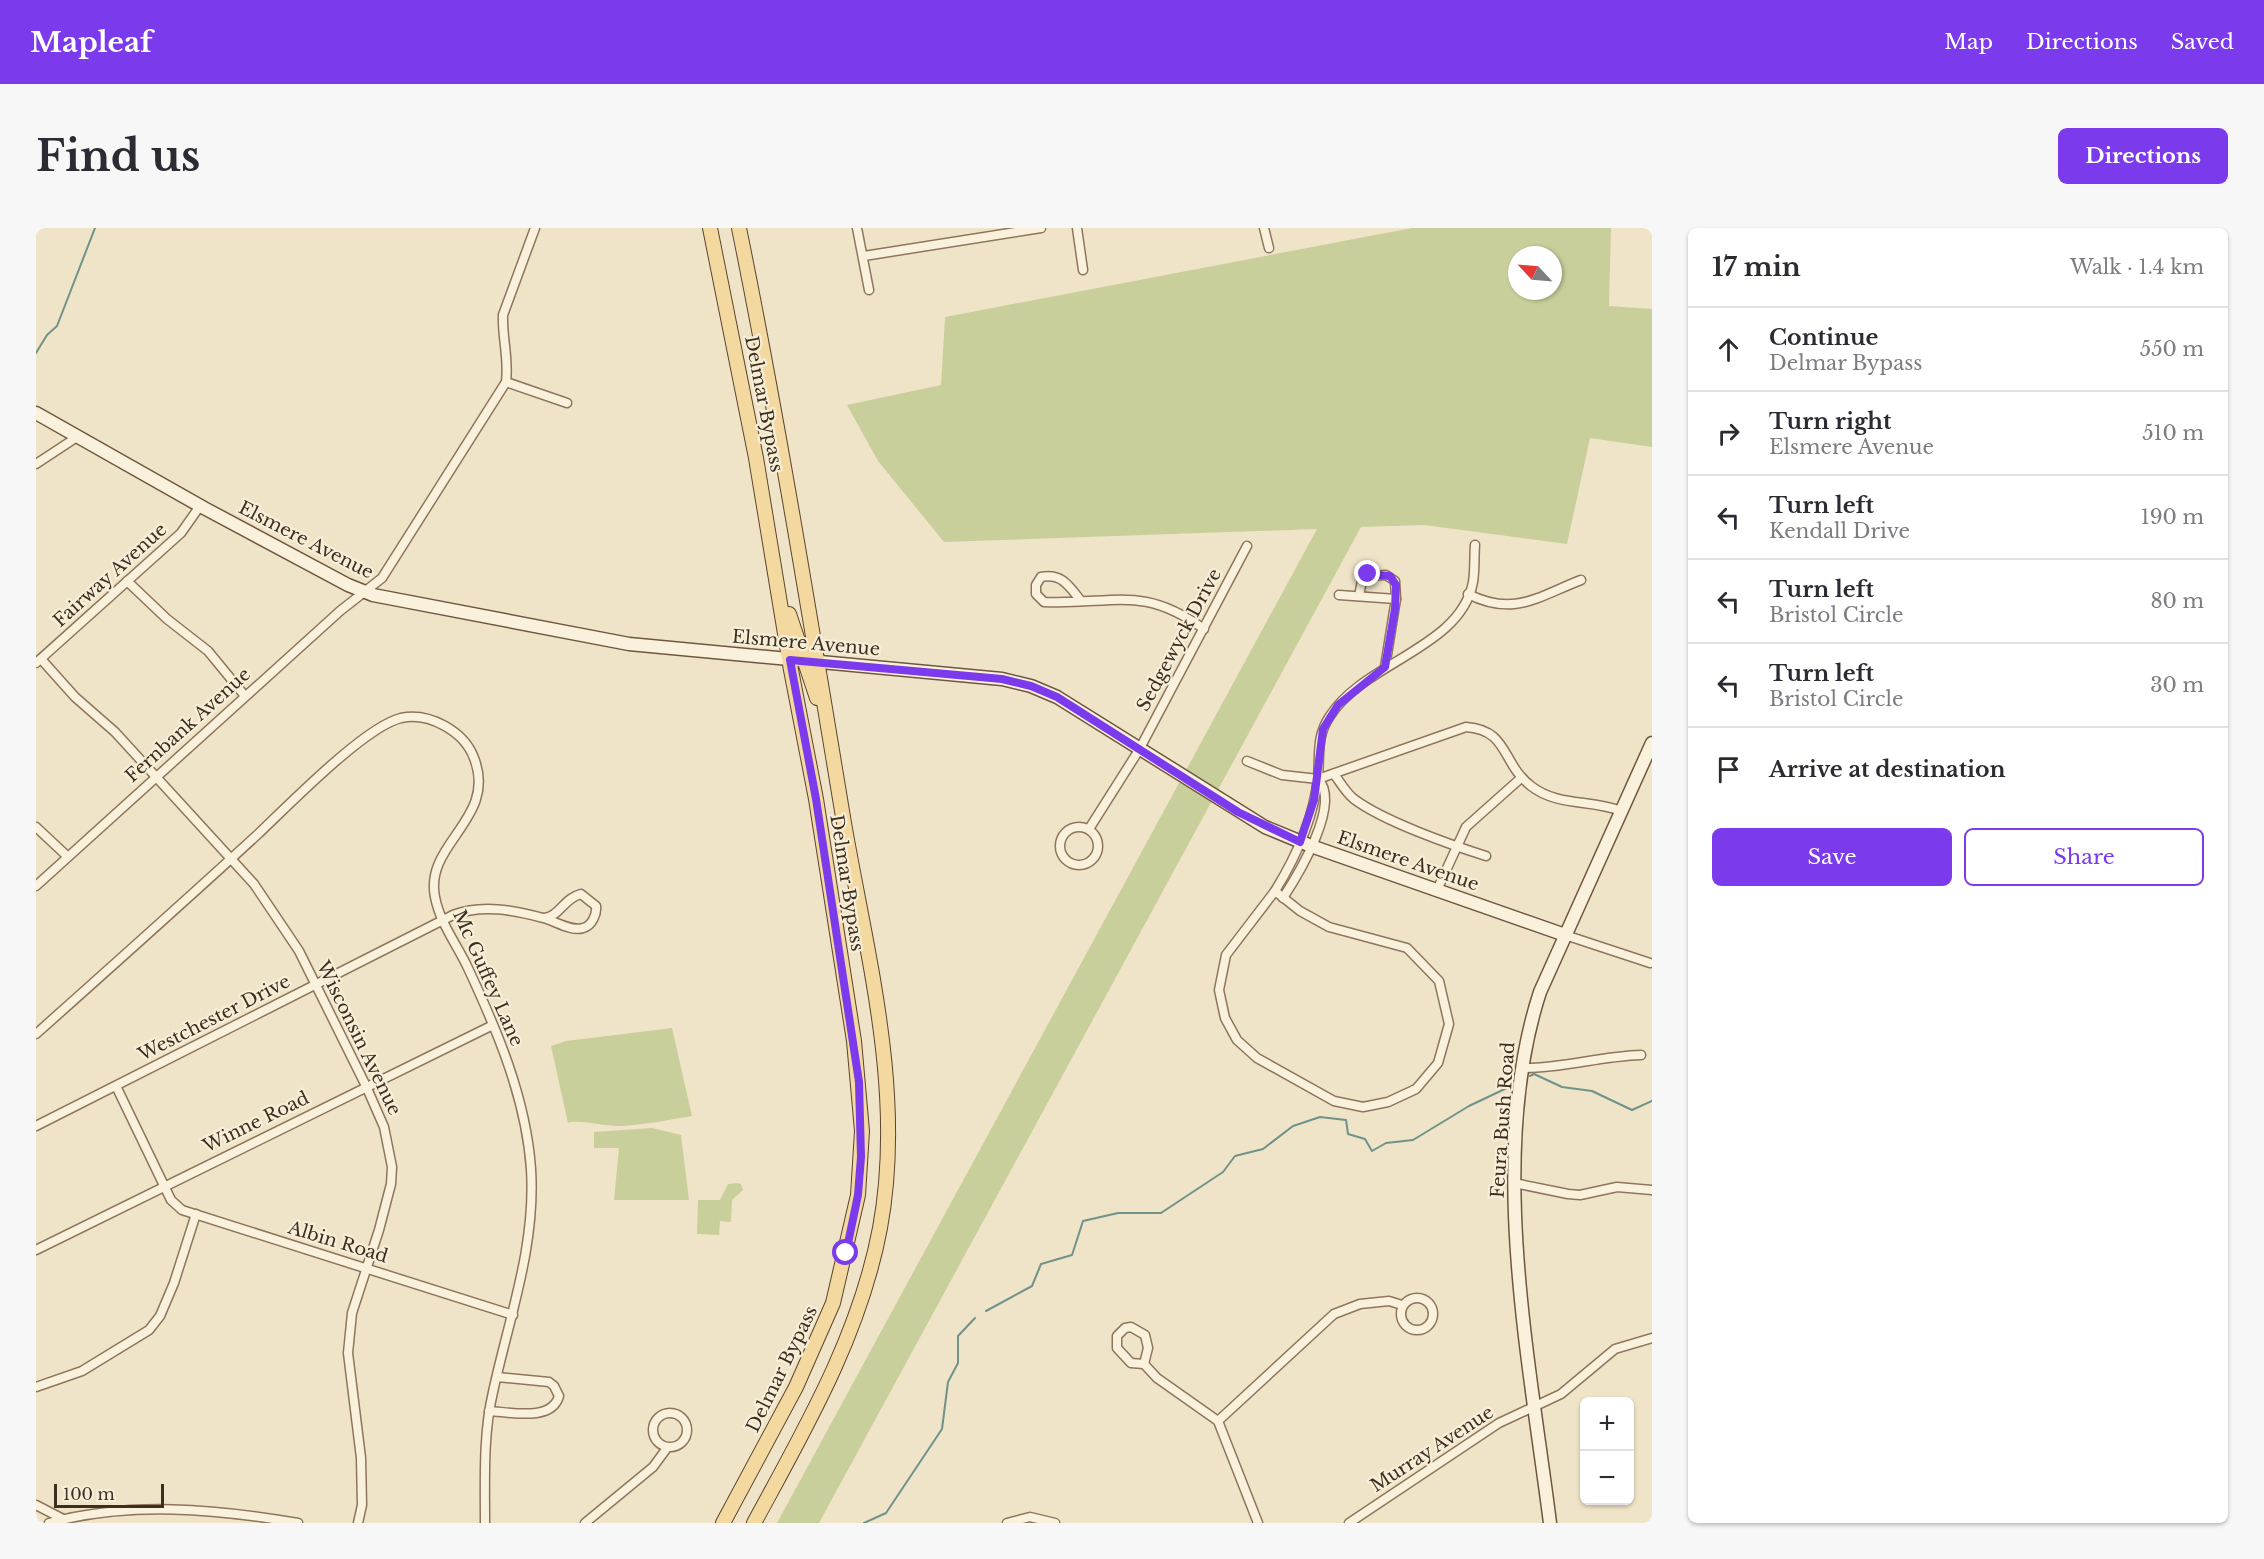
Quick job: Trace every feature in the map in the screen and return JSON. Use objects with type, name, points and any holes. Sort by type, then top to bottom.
[{"type":"main road","name":"Delmar Bypass","points":[[710,228],[743,388],[816,799],[854,1041],[861,1112],[858,1195],[846,1253],[826,1322],[796,1388],[723,1523]]},
{"type":"main road","name":"Delmar Bypass","points":[[739,228],[816,692],[843,815],[879,1022],[889,1129],[884,1201],[867,1283],[843,1352],[754,1523]]},
{"type":"main road","name":"Elsmere Avenue","points":[[36,413],[200,506],[364,592],[517,624],[629,644],[1002,679],[1031,686],[1057,697],[1238,812],[1305,844],[1565,935]]},
{"type":"main road","points":[[766,519],[791,623],[812,662]]},
{"type":"main road","name":"Feura Bush Road","points":[[1550,1523],[1518,1260],[1514,1183],[1522,1068],[1527,1033],[1540,992],[1652,743]]},
{"type":"street","points":[[535,228],[503,315],[502,330],[508,369],[506,382],[567,403]]},
{"type":"street","points":[[857,228],[869,290]]},
{"type":"street","points":[[864,256],[1041,228]]},
{"type":"street","points":[[1077,228],[1083,270]]},
{"type":"street","points":[[1264,228],[1269,248]]},
{"type":"street","name":"Fernbank Avenue","points":[[36,886],[245,696],[378,582],[397,556],[506,382]]},
{"type":"street","points":[[36,464],[77,437]]},
{"type":"street","name":"Fairway Avenue","points":[[38,661],[181,533],[200,506]]},
{"type":"street","points":[[1283,898],[1299,874],[1318,779],[1319,741],[1330,716],[1350,693],[1385,667],[1444,631],[1457,616],[1473,583],[1474,545]]},
{"type":"street","name":"Sedgewyck Drive","points":[[1089,829],[1139,750],[1247,546]]},
{"type":"street","points":[[1082,602],[1062,578],[1053,574],[1041,577],[1036,585],[1036,594],[1044,602],[1082,602],[1120,598],[1160,604],[1179,611],[1204,629]]},
{"type":"street","points":[[1359,596],[1363,576],[1383,575],[1395,581],[1396,598],[1385,667]]},
{"type":"street","points":[[127,580],[168,619],[208,651],[245,696]]},
{"type":"street","points":[[1467,594],[1490,604],[1511,606],[1581,580]]},
{"type":"street","points":[[1339,595],[1396,598]]},
{"type":"street","name":"Wisconsin Avenue","points":[[38,661],[115,732],[254,884],[281,922],[316,986],[384,1127],[392,1167],[383,1214],[352,1313],[348,1353],[361,1458],[362,1505],[358,1523]]},
{"type":"street","name":"Mc Guffey Lane","points":[[231,859],[319,777],[380,727],[404,717],[432,720],[446,727],[467,746],[475,759],[478,791],[472,815],[442,857],[434,878],[435,899],[442,920],[467,965],[512,1073],[521,1107],[531,1169],[532,1210],[528,1246],[489,1411],[485,1523]]},
{"type":"street","points":[[1246,761],[1282,775],[1318,779],[1466,727],[1492,733],[1521,778],[1549,797],[1566,802],[1600,804],[1621,811]]},
{"type":"street","points":[[1334,774],[1353,798],[1370,808],[1455,846],[1486,856]]},
{"type":"street","points":[[1437,890],[1455,846],[1466,827],[1521,778]]},
{"type":"street","points":[[36,827],[67,856]]},
{"type":"street","points":[[1076,827],[1089,829],[1097,838],[1098,851],[1090,862],[1084,865],[1072,864],[1063,856],[1062,838],[1076,827]]},
{"type":"street","points":[[1275,891],[1329,927],[1407,948],[1439,981],[1449,1024],[1438,1063],[1416,1089],[1388,1102],[1363,1107],[1334,1101],[1257,1058],[1237,1040],[1225,1018],[1219,990],[1226,955],[1275,891],[1305,844]]},
{"type":"street","points":[[36,1034],[231,859]]},
{"type":"street","name":"Westchester Drive","points":[[36,1126],[316,986],[442,920],[471,909],[486,908],[584,928],[591,923],[596,906],[581,894],[570,896],[554,914],[544,918]]},
{"type":"street","points":[[1565,935],[1650,963]]},
{"type":"street","name":"Winne Road","points":[[36,1250],[492,1026]]},
{"type":"street","points":[[1522,1068],[1552,1067],[1612,1055],[1641,1055]]},
{"type":"street","name":"Albin Road","points":[[116,1086],[176,1206],[513,1315]]},
{"type":"street","points":[[1514,1183],[1580,1195],[1617,1187],[1652,1190]]},
{"type":"street","points":[[36,1388],[82,1371],[149,1330],[160,1316],[174,1283],[196,1214]]},
{"type":"street","points":[[1218,1421],[1334,1314],[1360,1304],[1389,1301],[1402,1305],[1413,1298],[1423,1299],[1433,1309],[1433,1320],[1426,1328],[1414,1330],[1404,1323],[1402,1305]]},
{"type":"street","points":[[1144,1364],[1148,1348],[1145,1335],[1137,1328],[1125,1328],[1117,1336],[1117,1348],[1131,1363],[1144,1364],[1157,1378],[1218,1421],[1246,1500],[1258,1523]]},
{"type":"street","name":"Murray Avenue","points":[[1349,1523],[1499,1423],[1561,1394],[1615,1349],[1652,1338]]},
{"type":"street","points":[[489,1411],[544,1412],[554,1407],[559,1396],[549,1382],[497,1377]]},
{"type":"street","points":[[585,1523],[653,1467],[667,1448],[675,1446],[682,1440],[686,1427],[679,1415],[672,1413],[661,1416],[653,1431],[658,1443],[667,1448]]},
{"type":"street","points":[[36,1504],[63,1519]]},
{"type":"street","points":[[49,1523],[63,1519],[145,1510],[186,1509],[298,1523]]},
{"type":"street","points":[[1007,1523],[1030,1517],[1055,1523]]},
{"type":"green space","points":[[1412,228],[1611,228],[1609,306],[1652,309],[1652,447],[1590,438],[1567,544],[1424,525],[1361,527],[819,1523],[777,1523],[1317,529],[944,542],[878,461],[847,405],[941,385],[945,317]]},
{"type":"green space","points":[[672,1028],[692,1116],[620,1126],[568,1123],[551,1046],[566,1041]]},
{"type":"green space","points":[[652,1128],[681,1135],[689,1200],[614,1200],[619,1148],[594,1148],[594,1132]]},
{"type":"green space","points":[[728,1184],[741,1184],[743,1190],[732,1200],[731,1222],[720,1221],[719,1235],[697,1234],[698,1200],[720,1200]]},
{"type":"waterway","points":[[36,353],[47,335],[57,326],[95,228]]},
{"type":"waterway","points":[[1530,1076],[1534,1074],[1562,1087],[1592,1091],[1632,1110],[1652,1101]]},
{"type":"waterway","points":[[986,1311],[1032,1286],[1041,1264],[1072,1255],[1083,1221],[1118,1213],[1161,1213],[1223,1172],[1235,1156],[1263,1149],[1293,1126],[1320,1117],[1346,1120],[1348,1134],[1365,1139],[1372,1151],[1386,1143],[1413,1140],[1469,1106],[1509,1087]]},
{"type":"waterway","points":[[864,1523],[886,1513],[942,1429],[948,1382],[958,1363],[958,1336],[975,1318]]},
{"type":"route","points":[[846,1253],[858,1195],[861,1157],[859,1082],[816,799],[790,660],[1002,679],[1031,686],[1057,697],[1238,812],[1264,827],[1300,842],[1314,800],[1314,787],[1318,779],[1317,756],[1323,729],[1338,705],[1385,667],[1386,651],[1395,618],[1396,585],[1390,576],[1368,574]]}]
